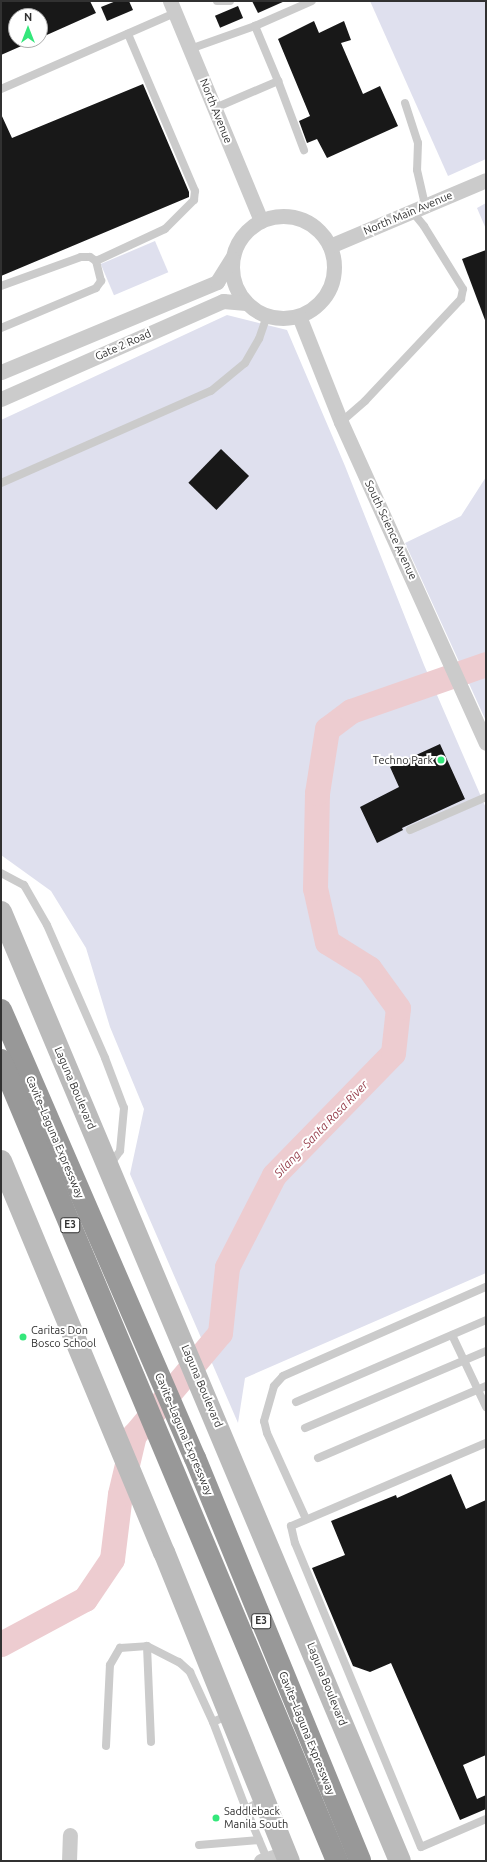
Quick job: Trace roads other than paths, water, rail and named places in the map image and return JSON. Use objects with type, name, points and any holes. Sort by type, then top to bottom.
[{"type":"highway","name":"Cavite–Laguna Expressway","points":[[1,1010],[195,1458],[360,1861]]},
{"type":"highway","name":"Cavite–Laguna Expressway","points":[[1,1060],[337,1861]]},
{"type":"highway","points":[[328,1784],[375,1861]]},
{"type":"highway","points":[[308,1791],[327,1861]]},
{"type":"main road","name":"Laguna Boulevard","points":[[1,912],[108,1168],[186,1348],[400,1861]]},
{"type":"main road","points":[[1,1161],[106,1417],[164,1552],[221,1719],[275,1858]]},
{"type":"street","name":"North Avenue","points":[[173,7],[261,221]]},
{"type":"street","name":"North Main Avenue","points":[[330,246],[486,180]]},
{"type":"street","points":[[276,216],[301,219],[315,227],[330,246],[335,269],[329,292],[313,309],[299,316],[283,319],[267,316],[246,304],[234,282],[232,257],[242,236],[261,221],[276,216]]},
{"type":"street","name":"Gate 2 Road","points":[[1,372],[217,282],[232,257]]},
{"type":"street","name":"Gate 2 Road","points":[[1,399],[223,300],[246,304]]},
{"type":"street","name":"South Science Avenue","points":[[299,316],[341,422],[486,743]]},
{"type":"street","points":[[69,1861],[70,1835]]},
{"type":"lane","points":[[217,1],[230,1]]},
{"type":"lane","points":[[190,49],[255,26],[312,1]]},
{"type":"lane","points":[[1,89],[128,34],[173,7]]},
{"type":"lane","points":[[255,26],[304,150]]},
{"type":"lane","points":[[96,262],[165,230],[194,200],[196,191],[128,34]]},
{"type":"lane","points":[[214,108],[278,81]]},
{"type":"lane","points":[[341,422],[365,401],[461,299],[463,289],[424,226],[418,208],[418,143],[405,103]]},
{"type":"lane","points":[[1,286],[81,257],[90,257],[96,262],[100,281],[96,288],[1,328]]},
{"type":"lane","points":[[1,482],[211,391],[245,363],[259,339],[267,316]]},
{"type":"lane","points":[[410,830],[486,796]]},
{"type":"lane","points":[[1,873],[24,885],[47,925],[105,1058],[124,1108],[120,1151],[108,1168]]},
{"type":"lane","points":[[306,1519],[265,1427],[264,1421],[274,1386],[283,1376],[486,1288]]},
{"type":"lane","points":[[296,1402],[486,1320]]},
{"type":"lane","points":[[452,1335],[464,1360],[482,1388],[486,1406]]},
{"type":"lane","points":[[305,1428],[486,1351]]},
{"type":"lane","points":[[318,1458],[482,1388]]},
{"type":"lane","points":[[486,1443],[291,1526],[295,1543],[421,1847],[486,1819]]},
{"type":"lane","points":[[147,1646],[151,1742]]},
{"type":"lane","points":[[106,1746],[110,1666],[120,1648],[147,1646],[179,1662],[190,1672],[221,1719]]},
{"type":"lane","points":[[255,1804],[259,1840],[275,1858]]},
{"type":"lane","points":[[199,1845],[259,1840]]},
{"type":"waterway","name":"Silang - Santa Rosa River","points":[[1,1644],[85,1599],[112,1559],[120,1494],[134,1435],[220,1333],[227,1267],[274,1175],[393,1053],[398,1008],[369,968],[327,942],[315,888],[317,793],[327,729],[351,711],[486,664]]},
{"type":"place","name":"Techno Park","points":[[441,760]]},
{"type":"place","name":"Caritas Don Bosco School","points":[[23,1337]]},
{"type":"place","name":"Saddleback Manila South","points":[[216,1818]]}]
